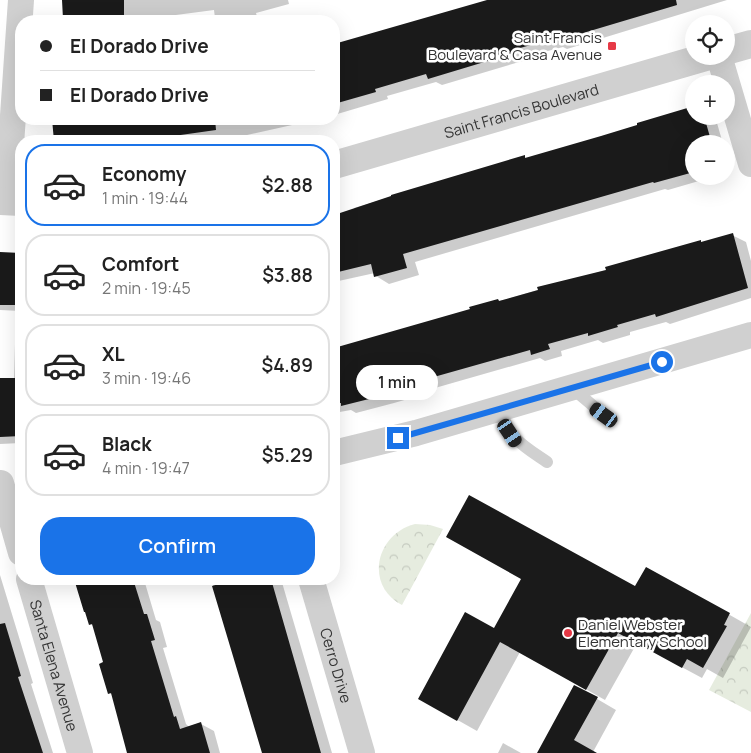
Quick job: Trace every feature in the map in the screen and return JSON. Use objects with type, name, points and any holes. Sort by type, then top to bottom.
[{"type":"street","points":[[20,15],[21,0]]},
{"type":"street","points":[[735,48],[751,44]]},
{"type":"street","name":"Saint Francis Boulevard","points":[[340,163],[685,63]]},
{"type":"street","points":[[722,65],[751,164]]},
{"type":"street","points":[[9,202],[15,101]]},
{"type":"street","points":[[340,452],[416,433],[751,335]]},
{"type":"street","points":[[7,483],[15,523]]},
{"type":"street","name":"Santa Elena Avenue","points":[[31,585],[80,753]]},
{"type":"street","name":"Cerro Drive","points":[[313,585],[362,753]]},
{"type":"lane","points":[[572,388],[604,415]]},
{"type":"lane","points":[[500,408],[504,424],[517,442],[546,462]]},
{"type":"green space","points":[[415,524],[430,525],[443,529],[402,605],[390,596],[383,585],[379,573],[380,561],[384,549],[391,538]]},
{"type":"green space","points":[[751,613],[751,712],[709,690]]},
{"type":"building","points":[[62,0],[124,0],[124,15],[63,15]]},
{"type":"building","points":[[487,0],[676,0],[677,5],[553,42],[552,39],[513,50],[514,53],[428,79],[426,74],[375,89],[376,92],[340,102],[340,42]]},
{"type":"building","points":[[685,109],[685,125],[707,125],[709,135],[685,135],[685,174],[403,254],[407,268],[374,277],[371,264],[340,272],[340,213],[391,195],[525,155],[525,158],[637,125],[637,123]]},
{"type":"building","points":[[53,125],[216,125],[216,130],[181,135],[53,135]]},
{"type":"building","points":[[733,233],[748,288],[656,317],[655,314],[588,336],[588,333],[548,344],[550,349],[531,355],[530,350],[409,384],[410,388],[341,406],[340,346],[470,309],[469,307],[538,290],[537,287],[606,270],[605,267],[701,240],[701,242]]},
{"type":"building","points":[[0,252],[15,253],[15,305],[0,305]]},
{"type":"building","points":[[0,378],[15,378],[15,436],[0,437]]},
{"type":"building","points":[[469,495],[635,586],[646,567],[730,613],[724,625],[727,626],[703,668],[687,659],[682,668],[618,633],[586,690],[500,642],[457,721],[418,699],[465,612],[494,628],[521,579],[446,537]]},
{"type":"building","points":[[76,585],[135,585],[155,640],[151,641],[174,717],[176,716],[180,729],[201,722],[210,753],[127,753],[111,693],[108,694],[99,664],[103,662],[92,624],[89,625]]},
{"type":"building","points":[[273,585],[321,753],[262,753],[212,586]]},
{"type":"building","points":[[5,623],[21,676],[18,677],[43,753],[0,753],[0,624]]},
{"type":"building","points":[[574,685],[598,697],[574,740],[597,753],[537,753]]},
{"type":"place","name":"Saint Francis Boulevard & Casa Avenue","points":[[612,46]]},
{"type":"place","name":"Daniel Webster Elementary School","points":[[568,633]]},
{"type":"route","points":[[398,438],[662,362]]}]
